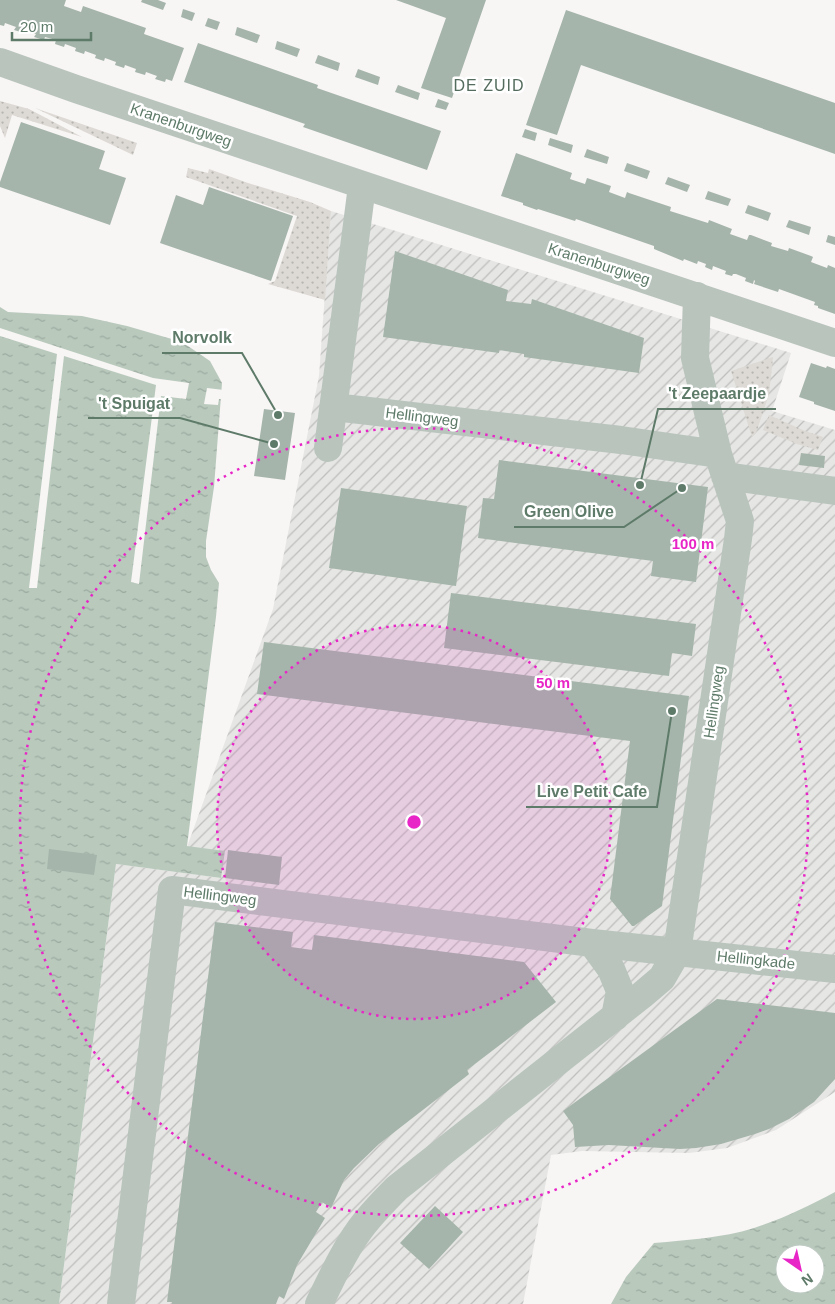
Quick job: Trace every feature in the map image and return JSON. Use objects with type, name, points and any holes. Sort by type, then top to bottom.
[{"type":"street","name":"Kranenburgweg","points":[[0,62],[362,186],[835,343]]},
{"type":"street","points":[[328,448],[362,186]]},
{"type":"street","name":"Hellingweg","points":[[319,1304],[339,1263],[358,1231],[397,1188],[662,978],[677,952],[740,521],[722,465],[694,358],[697,296]]},
{"type":"street","name":"Hellingweg","points":[[334,407],[622,440],[722,465]]},
{"type":"street","points":[[722,465],[835,491]]},
{"type":"street","name":"Hellingweg","points":[[121,1304],[172,890],[677,952]]},
{"type":"street","points":[[592,943],[611,969],[620,991],[615,1017]]},
{"type":"street","name":"Hellingkade","points":[[677,952],[835,969]]},
{"type":"shaded area","points":[[0,101],[29,109],[82,137],[12,115],[5,138],[0,126]]},
{"type":"shaded area","points":[[35,108],[137,143],[133,155]]},
{"type":"shaded area","points":[[188,168],[208,173],[209,169],[310,202],[331,211],[325,300],[268,284],[275,281],[297,216],[186,177]]},
{"type":"shaded area","points":[[331,211],[791,353],[772,411],[835,430],[835,1092],[776,1130],[727,1148],[689,1153],[582,1151],[551,1155],[523,1304],[59,1304],[116,864],[221,878],[187,847],[273,609],[319,376]]},
{"type":"shaded area","points":[[773,357],[769,394],[756,433],[752,437],[731,371]]},
{"type":"shaded area","points":[[769,415],[823,437],[818,450],[797,444],[763,430]]},
{"type":"water","points":[[0,307],[8,312],[82,316],[127,326],[182,342],[210,361],[222,383],[214,487],[206,541],[206,557],[219,583],[187,846],[225,851],[221,878],[116,864],[59,1304],[0,1304]]},
{"type":"water","points":[[835,1192],[835,1304],[611,1304],[626,1277],[654,1243],[730,1234],[764,1224]]},
{"type":"pier","points":[[0,328],[153,378],[189,383],[186,399],[161,396],[139,584],[131,582],[156,385],[64,356],[37,588],[29,588],[57,354],[0,336]]},
{"type":"pier","points":[[207,388],[224,390],[223,399],[219,399],[218,405],[204,404]]},
{"type":"building","points":[[0,0],[66,0],[64,6],[81,12],[83,6],[146,28],[144,34],[184,48],[172,81],[166,79],[165,82],[155,79],[157,76],[146,72],[145,75],[135,72],[136,69],[125,65],[124,68],[115,65],[116,62],[105,58],[104,61],[95,58],[96,55],[85,51],[84,54],[75,51],[76,48],[65,44],[64,47],[55,44],[56,40],[45,37],[44,40],[34,37],[36,34],[25,30],[24,33],[14,30],[16,27],[5,23],[4,26],[0,25]]},
{"type":"building","points":[[142,0],[158,0],[166,3],[163,10],[141,2]]},
{"type":"building","points":[[396,0],[486,0],[452,98],[421,88],[446,18]]},
{"type":"building","points":[[183,9],[195,13],[192,21],[181,17]]},
{"type":"building","points":[[566,10],[835,103],[835,154],[581,65],[557,135],[526,125]]},
{"type":"building","points":[[208,18],[220,22],[217,30],[205,26]]},
{"type":"building","points":[[237,27],[260,35],[257,43],[235,35]]},
{"type":"building","points":[[277,41],[300,49],[297,57],[275,49]]},
{"type":"building","points":[[198,43],[318,85],[317,88],[441,131],[427,170],[303,127],[305,124],[184,82]]},
{"type":"building","points":[[318,55],[340,63],[338,71],[315,63]]},
{"type":"building","points":[[358,69],[380,77],[378,85],[355,77]]},
{"type":"building","points":[[398,85],[420,93],[418,100],[395,92]]},
{"type":"building","points":[[438,99],[449,103],[446,110],[435,107]]},
{"type":"building","points":[[21,122],[105,151],[99,169],[126,178],[110,225],[0,187],[0,182]]},
{"type":"building","points":[[525,129],[537,133],[535,141],[522,137]]},
{"type":"building","points":[[550,138],[573,145],[571,153],[548,145]]},
{"type":"building","points":[[587,149],[609,157],[607,164],[584,157]]},
{"type":"building","points":[[516,153],[572,173],[570,179],[585,184],[587,178],[611,186],[609,192],[625,198],[627,192],[671,207],[670,211],[708,223],[709,220],[732,229],[730,234],[747,240],[749,235],[751,235],[772,243],[771,246],[788,251],[789,248],[811,256],[813,257],[811,262],[827,268],[828,265],[835,268],[835,314],[818,308],[818,306],[814,305],[815,302],[779,289],[778,292],[754,284],[754,280],[753,284],[745,281],[746,278],[736,274],[732,276],[725,274],[726,271],[713,266],[712,270],[705,267],[706,264],[698,261],[697,264],[684,259],[683,261],[654,249],[654,246],[576,219],[575,221],[537,210],[501,196]]},
{"type":"building","points":[[627,163],[650,171],[647,179],[624,171]]},
{"type":"building","points":[[668,177],[690,185],[687,192],[665,184]]},
{"type":"building","points":[[209,187],[293,216],[271,281],[160,243],[176,195],[203,205]]},
{"type":"building","points":[[708,191],[731,199],[728,206],[705,199]]},
{"type":"building","points":[[748,205],[771,213],[768,221],[745,213]]},
{"type":"building","points":[[789,220],[811,227],[809,235],[786,227]]},
{"type":"building","points":[[828,235],[835,237],[835,245],[826,242]]},
{"type":"building","points":[[395,251],[508,290],[506,301],[531,304],[532,299],[644,338],[639,373],[524,357],[524,354],[499,350],[499,353],[383,337]]},
{"type":"building","points":[[811,363],[835,369],[835,411],[799,397]]},
{"type":"building","points":[[264,409],[295,413],[285,480],[254,476]]},
{"type":"building","points":[[801,453],[825,456],[824,468],[799,465]]},
{"type":"building","points":[[499,460],[708,487],[696,582],[651,576],[653,561],[478,538],[483,498],[494,499]]},
{"type":"building","points":[[341,488],[467,506],[456,586],[329,568]]},
{"type":"building","points":[[451,593],[696,624],[692,656],[672,653],[669,676],[444,648]]},
{"type":"building","points":[[264,642],[689,696],[662,906],[632,926],[610,899],[630,741],[257,694]]},
{"type":"building","points":[[49,849],[97,855],[94,875],[47,869]]},
{"type":"building","points":[[228,850],[282,857],[279,885],[225,878]]},
{"type":"building","points":[[215,922],[293,932],[291,947],[312,950],[314,935],[524,962],[556,1002],[467,1070],[468,1075],[379,1144],[344,1180],[331,1208],[322,1202],[316,1212],[325,1218],[297,1265],[284,1299],[279,1296],[276,1304],[172,1304],[172,1302],[167,1302]]},
{"type":"building","points":[[717,999],[835,1013],[835,1079],[814,1102],[789,1119],[769,1129],[721,1144],[680,1149],[609,1145],[575,1147],[573,1125],[563,1111]]},
{"type":"building","points":[[435,1206],[463,1232],[429,1269],[400,1243]]},
{"type":"place","name":"Norvolk","points":[[278,415]]},
{"type":"place","name":"'t Spuigat","points":[[274,444]]},
{"type":"place","name":"'t Zeepaardje","points":[[640,485]]},
{"type":"place","name":"Green Olive","points":[[682,488]]},
{"type":"place","name":"Live Petit Cafe","points":[[672,711]]},
{"type":"district","name":"DE ZUID","points":[[489,85]]}]
